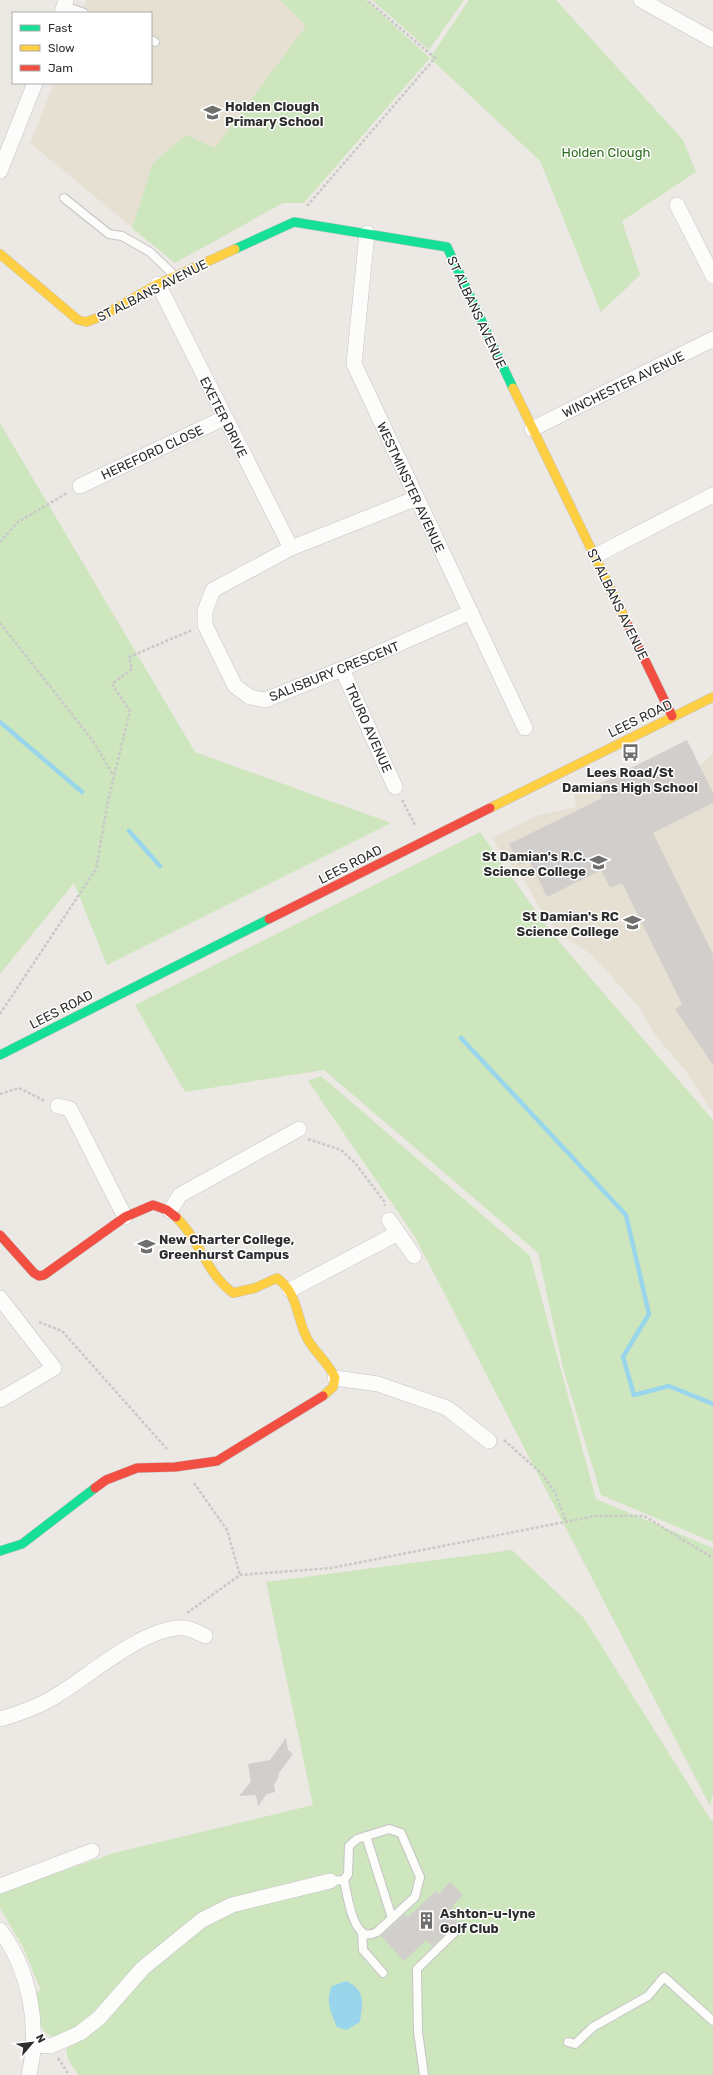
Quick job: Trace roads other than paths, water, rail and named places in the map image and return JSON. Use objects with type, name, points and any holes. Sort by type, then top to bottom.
[{"type":"street","points":[[641,0],[713,40]]},
{"type":"street","points":[[0,171],[35,84]]},
{"type":"street","points":[[678,205],[713,276]]},
{"type":"street","name":"ST ALBANS AVENUE","points":[[0,254],[78,320],[86,322],[100,317],[158,284],[294,222],[447,247],[532,429],[672,716]]},
{"type":"street","name":"WESTMINSTER AVENUE","points":[[367,233],[354,364],[525,728]]},
{"type":"street","name":"EXETER DRIVE","points":[[158,284],[224,418],[291,548]]},
{"type":"street","name":"WINCHESTER AVENUE","points":[[532,429],[713,339]]},
{"type":"street","name":"HEREFORD CLOSE","points":[[80,486],[224,418]]},
{"type":"street","points":[[595,556],[713,495]]},
{"type":"street","points":[[291,548],[417,498]]},
{"type":"street","name":"SALISBURY CRESCENT","points":[[291,548],[213,590],[205,610],[205,625],[235,686],[250,697],[265,700],[342,670],[471,612]]},
{"type":"street","name":"TRURO AVENUE","points":[[342,670],[395,787]]},
{"type":"street","name":"LEES ROAD","points":[[0,1055],[672,716],[710,701]]},
{"type":"street","points":[[58,1106],[70,1109],[125,1217]]},
{"type":"street","points":[[170,1211],[180,1195],[299,1129]]},
{"type":"street","points":[[0,1235],[34,1273],[39,1276],[44,1275],[125,1217],[153,1205],[170,1211],[184,1227],[221,1285],[233,1292],[255,1288],[277,1278],[286,1283],[294,1298],[307,1339],[335,1378],[334,1386],[328,1394],[217,1461],[182,1466],[137,1468],[106,1480],[22,1544],[0,1551]]},
{"type":"street","points":[[389,1220],[414,1256]]},
{"type":"street","points":[[290,1290],[398,1233]]},
{"type":"street","points":[[0,1298],[54,1368],[0,1400]]},
{"type":"street","points":[[335,1378],[378,1384],[447,1408],[489,1441]]},
{"type":"street","points":[[0,1719],[24,1712],[58,1695],[124,1649],[142,1640],[175,1628],[186,1628],[205,1636]]},
{"type":"street","points":[[0,1886],[92,1851]]},
{"type":"street","points":[[34,2045],[51,2046],[80,2033],[98,2018],[143,1968],[202,1920],[232,1905],[337,1880]]},
{"type":"street","points":[[0,1930],[18,1962],[29,1996],[34,2030],[34,2045],[29,2075]]},
{"type":"lane","points":[[65,6],[81,12]]},
{"type":"lane","points":[[64,198],[109,234],[122,236],[150,252],[176,276]]},
{"type":"lane","points":[[362,1932],[370,1935],[378,1932],[415,1897],[420,1877],[401,1833],[389,1829],[357,1839],[349,1846],[348,1874],[337,1880],[353,1918],[362,1932],[363,1950],[383,1973]]},
{"type":"lane","points":[[366,1836],[392,1918]]},
{"type":"lane","points":[[424,2075],[418,2032],[417,1969],[461,1926]]},
{"type":"lane","points":[[568,2042],[575,2044],[593,2027],[648,1996],[664,1977],[713,2021]]},
{"type":"water","points":[[346,1981],[357,1989],[362,1998],[360,2022],[347,2030],[337,2027],[329,2002],[332,1986]]},
{"type":"waterway","points":[[0,722],[82,792]]},
{"type":"waterway","points":[[129,831],[160,866]]},
{"type":"waterway","points":[[461,1038],[626,1215],[649,1314],[623,1357],[634,1395],[669,1386],[713,1404]]},
{"type":"place","name":"Holden Clough Primary School","points":[[212,113]]},
{"type":"place","name":"Lees Road/St Damians High School","points":[[630,753]]},
{"type":"place","name":"St Damian's R.C. Science College","points":[[599,863]]},
{"type":"place","name":"St Damian's RC Science College","points":[[632,923]]},
{"type":"place","name":"New Charter College, Greenhurst Campus","points":[[146,1246]]},
{"type":"place","name":"Ashton-u-lyne Golf Club","points":[[427,1920]]},
{"type":"park label","name":"Holden Clough","points":[[606,152]]}]
